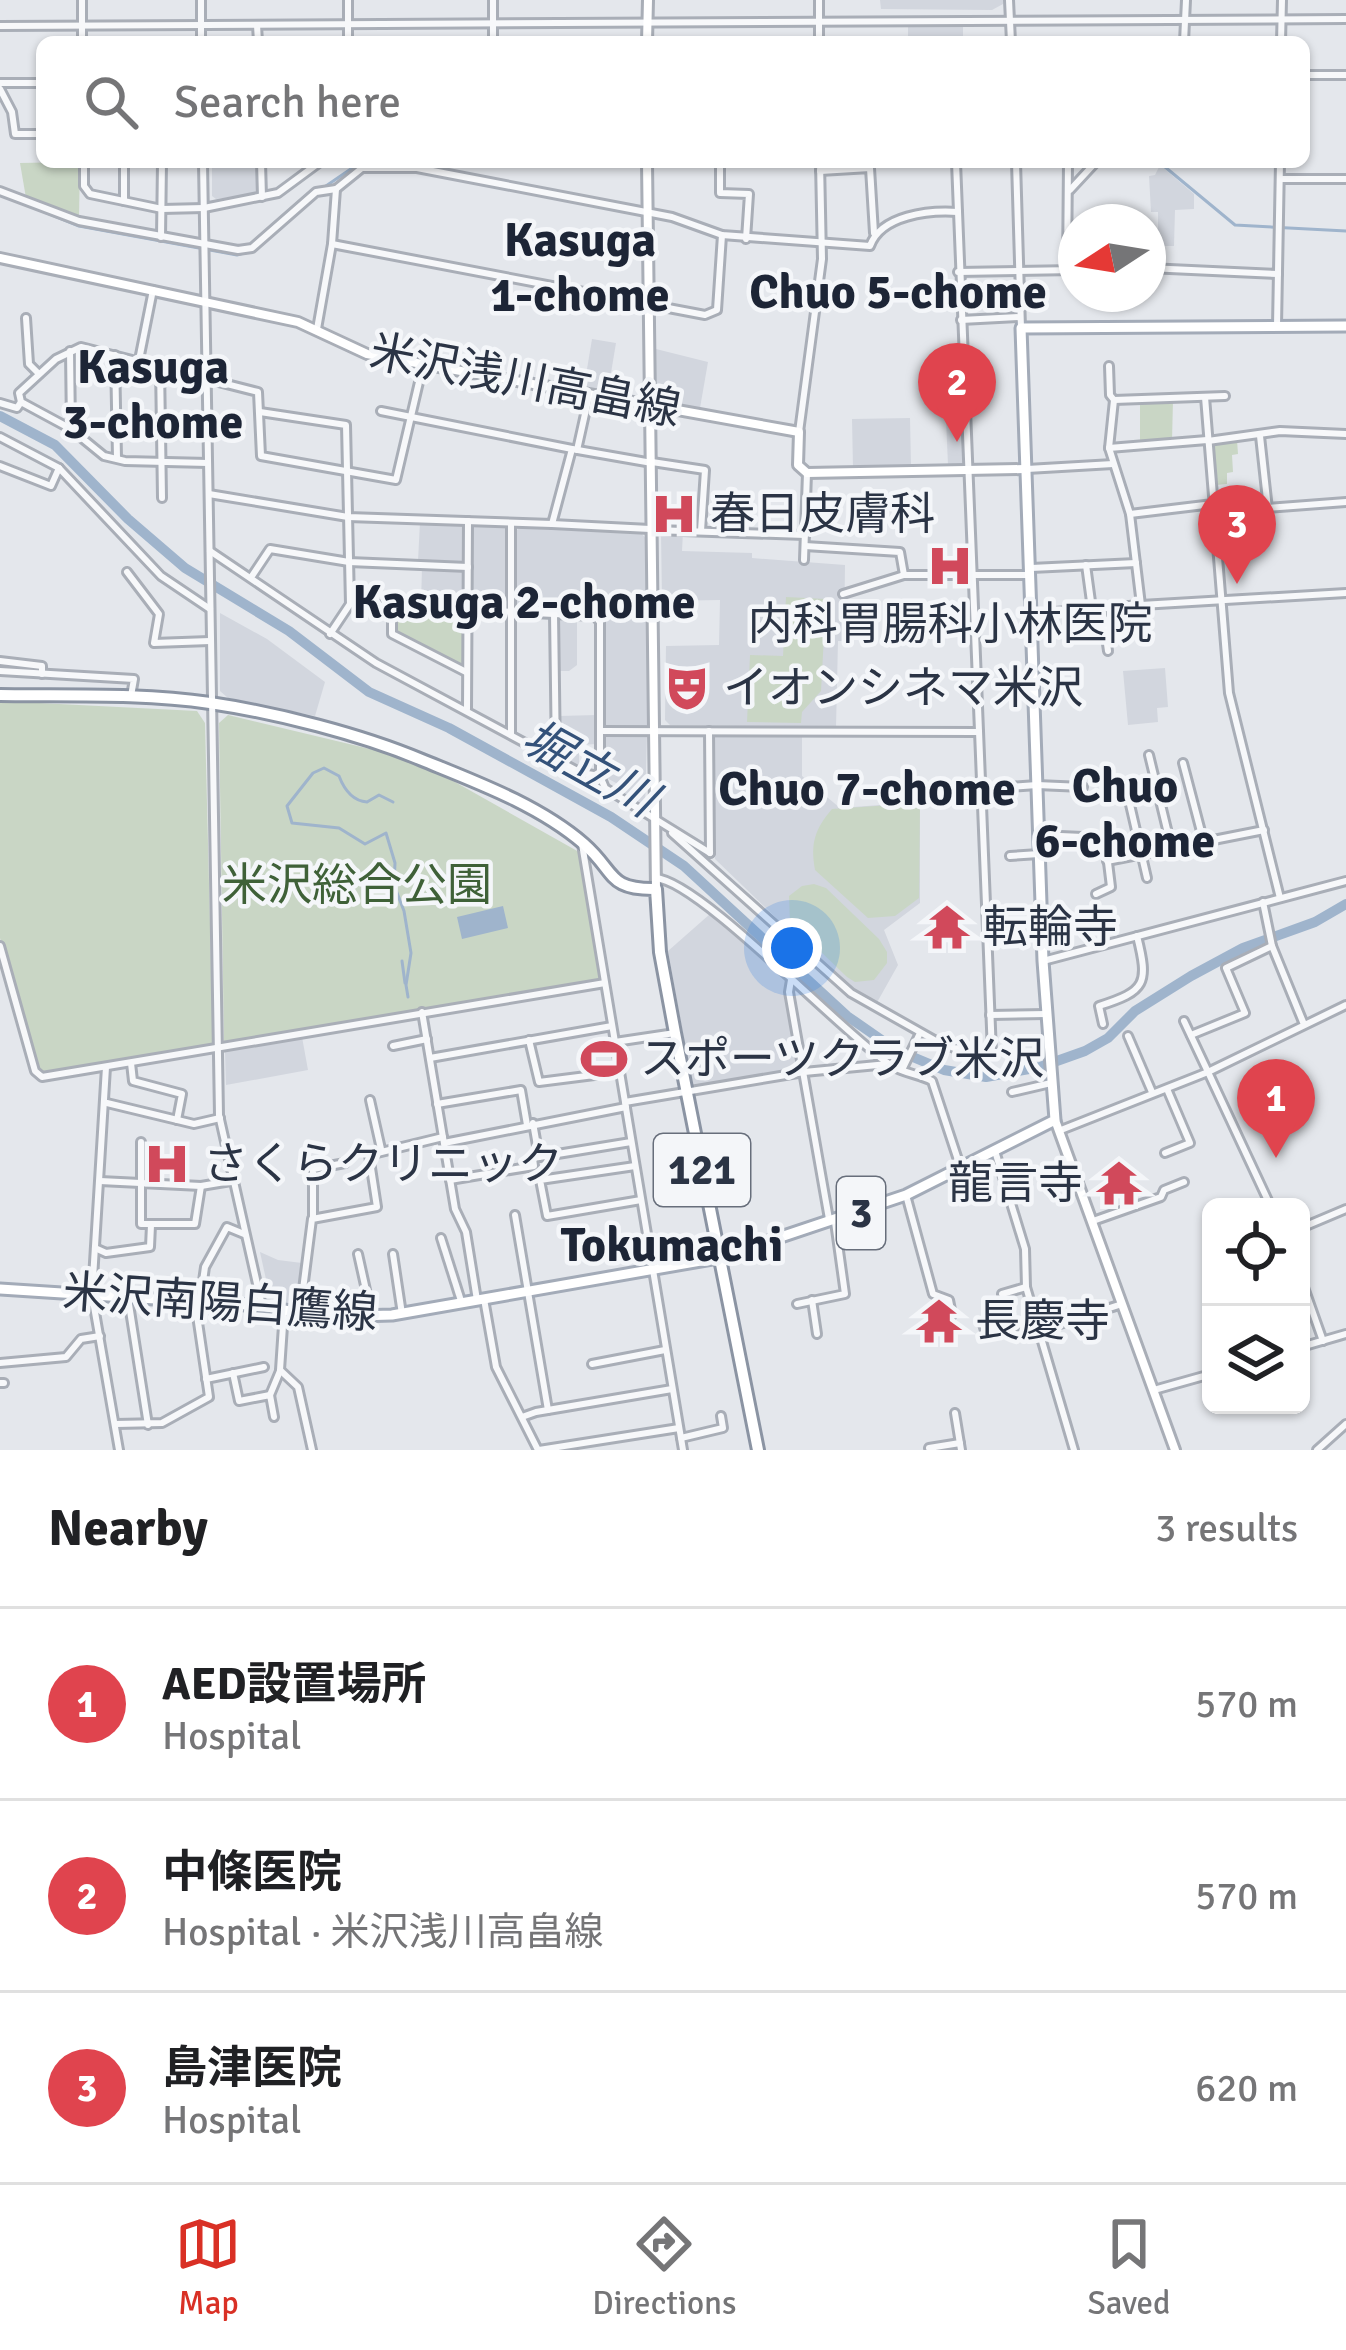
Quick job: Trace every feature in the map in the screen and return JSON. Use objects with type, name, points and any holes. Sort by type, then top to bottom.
[{"type":"highway","points":[[0,694],[211,703],[364,740],[420,759],[524,806],[582,842],[619,885],[630,889],[655,884]]},
{"type":"highway","name":"121","points":[[655,884],[660,952],[758,1450]]},
{"type":"main road","points":[[647,36],[648,0]]},
{"type":"main road","points":[[647,168],[655,884]]},
{"type":"main road","name":"米沢浅川高畠線","points":[[0,258],[317,329],[367,354],[799,432]]},
{"type":"main road","points":[[1175,1450],[1058,1125],[1051,1081],[1020,323],[1346,326]]},
{"type":"main road","points":[[799,432],[798,465],[807,473],[1024,469]]},
{"type":"main road","name":"3","points":[[653,1270],[718,1258],[832,1222],[906,1195],[1058,1125]]},
{"type":"main road","name":"米沢南陽白鷹線","points":[[0,1289],[372,1316],[653,1270]]},
{"type":"street","points":[[82,0],[82,36]]},
{"type":"street","points":[[200,0],[201,36]]},
{"type":"street","points":[[348,0],[348,36]]},
{"type":"street","points":[[493,0],[493,36]]},
{"type":"street","points":[[819,0],[819,36]]},
{"type":"street","points":[[1009,0],[1011,36]]},
{"type":"street","points":[[1185,36],[1186,0]]},
{"type":"street","points":[[1281,36],[1282,0]]},
{"type":"street","points":[[0,26],[1346,19]]},
{"type":"street","points":[[257,25],[258,36]]},
{"type":"street","points":[[1310,75],[1346,75]]},
{"type":"street","points":[[36,83],[0,86],[12,112],[15,134],[36,134]]},
{"type":"street","points":[[84,168],[84,186],[90,194],[162,209],[204,208],[278,193],[313,168]]},
{"type":"street","points":[[124,168],[124,201]]},
{"type":"street","points":[[161,168],[161,237]]},
{"type":"street","points":[[203,168],[220,1118],[262,1306]]},
{"type":"street","points":[[261,168],[262,197]]},
{"type":"street","points":[[306,168],[308,172]]},
{"type":"street","points":[[0,190],[79,221],[238,250],[252,248],[316,192],[336,189],[357,168]]},
{"type":"street","points":[[417,168],[647,213],[701,225],[722,235],[870,246],[874,233],[870,168]]},
{"type":"street","points":[[720,168],[720,193],[748,194],[746,239]]},
{"type":"street","points":[[799,432],[823,244],[820,168]]},
{"type":"street","points":[[672,833],[851,993],[918,1037],[992,1053],[956,168]]},
{"type":"street","points":[[961,320],[1020,323],[1016,168]]},
{"type":"street","points":[[1068,168],[1069,204]]},
{"type":"street","points":[[1069,190],[1090,168]]},
{"type":"street","points":[[1277,328],[1280,168]]},
{"type":"street","points":[[1280,179],[1346,179]]},
{"type":"street","points":[[317,329],[336,189]]},
{"type":"street","points":[[874,233],[922,212],[958,212]]},
{"type":"street","points":[[332,244],[705,315],[717,310],[722,235]]},
{"type":"street","points":[[1166,269],[1278,274]]},
{"type":"street","points":[[958,272],[1058,271]]},
{"type":"street","points":[[139,360],[153,290]]},
{"type":"street","points":[[26,318],[29,364],[39,374]]},
{"type":"street","points":[[208,463],[104,456],[70,429],[21,402],[19,393],[81,346],[258,392],[261,456],[396,480],[423,365]]},
{"type":"street","points":[[70,351],[70,429]]},
{"type":"street","points":[[116,355],[117,458]]},
{"type":"street","points":[[160,365],[162,498]]},
{"type":"street","points":[[1109,366],[1109,395],[1114,400],[1226,396]]},
{"type":"street","points":[[552,524],[589,395]]},
{"type":"street","points":[[1205,397],[1229,693],[1280,898]]},
{"type":"street","points":[[1114,400],[1109,448],[1130,514],[1141,604]]},
{"type":"street","points":[[0,403],[16,408],[21,402]]},
{"type":"street","points":[[381,411],[705,470],[701,531]]},
{"type":"street","points":[[260,412],[346,424],[350,604],[330,634]]},
{"type":"street","points":[[1109,448],[1260,436],[1280,430],[1346,434]]},
{"type":"street","points":[[1260,436],[1268,509]]},
{"type":"street","points":[[0,437],[59,468],[161,576],[210,607]]},
{"type":"street","points":[[1024,469],[1113,464]]},
{"type":"street","points":[[0,466],[51,486],[59,468]]},
{"type":"street","points":[[804,560],[807,473]]},
{"type":"street","points":[[208,494],[348,517],[805,535]]},
{"type":"street","points":[[1130,514],[1346,502]]},
{"type":"street","points":[[467,711],[468,521]]},
{"type":"street","points":[[511,523],[511,735]]},
{"type":"street","points":[[805,546],[901,552],[904,575]]},
{"type":"street","points":[[252,576],[270,549],[349,562],[468,567]]},
{"type":"street","points":[[210,551],[330,634],[581,773],[600,776]]},
{"type":"street","points":[[843,594],[904,575],[1136,563]]},
{"type":"street","points":[[1085,564],[1092,608]]},
{"type":"street","points":[[127,572],[159,614],[154,643],[211,641]]},
{"type":"street","points":[[1030,614],[1346,592]]},
{"type":"street","points":[[350,604],[595,616],[600,622],[600,776],[605,788],[710,853],[709,731]]},
{"type":"street","points":[[392,607],[392,634],[467,673]]},
{"type":"street","points":[[1102,608],[1108,650]]},
{"type":"street","points":[[554,614],[556,759]]},
{"type":"street","points":[[0,661],[42,666],[42,674]]},
{"type":"street","points":[[0,671],[134,679],[131,698]]},
{"type":"street","points":[[601,731],[979,731]]},
{"type":"street","points":[[1149,754],[1172,850]]},
{"type":"street","points":[[1183,764],[1204,843]]},
{"type":"street","points":[[1125,783],[1147,878]]},
{"type":"street","points":[[982,789],[1037,784],[1083,787]]},
{"type":"street","points":[[1107,861],[1264,830]]},
{"type":"street","points":[[1039,835],[1108,841],[1111,886],[1096,894]]},
{"type":"street","points":[[582,842],[683,1450]]},
{"type":"street","points":[[1010,856],[1039,854]]},
{"type":"street","points":[[655,884],[664,878],[698,898],[827,1016],[888,1064],[932,1082],[961,1169]]},
{"type":"street","points":[[1043,961],[1346,881]]},
{"type":"street","points":[[1262,902],[1272,946],[1303,1022]]},
{"type":"street","points":[[1103,1024],[1099,1006],[1130,996],[1142,985],[1145,968],[1137,936]]},
{"type":"street","points":[[0,946],[35,1071],[42,1077],[604,983]]},
{"type":"street","points":[[1191,1035],[1245,1013],[1226,968],[1272,946]]},
{"type":"street","points":[[790,980],[845,1294],[796,1304]]},
{"type":"street","points":[[1058,1125],[1208,1072],[1346,1005]]},
{"type":"street","points":[[422,1012],[455,1209],[466,1232],[496,1367],[539,1450],[723,1428],[721,1416]]},
{"type":"street","points":[[990,1015],[1046,1014]]},
{"type":"street","points":[[1184,1021],[1267,1198]]},
{"type":"street","points":[[430,1058],[612,1026]]},
{"type":"street","points":[[615,1042],[675,1033]]},
{"type":"street","points":[[1128,1036],[1152,1092]]},
{"type":"street","points":[[902,1069],[918,1037]]},
{"type":"street","points":[[393,1046],[427,1040]]},
{"type":"street","points":[[530,1040],[539,1082],[620,1072]]},
{"type":"street","points":[[131,1063],[133,1081],[182,1094],[177,1120]]},
{"type":"street","points":[[313,1218],[377,1207],[369,1155],[381,1150],[804,1072],[888,1064]]},
{"type":"street","points":[[106,1067],[92,1295],[119,1450]]},
{"type":"street","points":[[1012,1093],[1051,1081]]},
{"type":"street","points":[[1165,1153],[1190,1143],[1167,1089]]},
{"type":"street","points":[[437,1104],[520,1090],[539,1157]]},
{"type":"street","points":[[370,1100],[381,1150]]},
{"type":"street","points":[[107,1102],[194,1124],[220,1118]]},
{"type":"street","points":[[141,1142],[141,1224],[195,1224],[201,1186]]},
{"type":"street","points":[[450,1180],[534,1166],[533,1158],[631,1142]]},
{"type":"street","points":[[995,1151],[1025,1250],[1026,1287],[1074,1450]]},
{"type":"street","points":[[300,1313],[313,1218],[313,1168],[345,1163]]},
{"type":"street","points":[[635,1166],[540,1180],[547,1216],[641,1199]]},
{"type":"street","points":[[100,1180],[201,1186],[231,1181]]},
{"type":"street","points":[[1093,1221],[1161,1197],[1164,1190],[1184,1182]]},
{"type":"street","points":[[906,1195],[933,1294],[949,1300],[952,1315]]},
{"type":"street","points":[[1310,1224],[1346,1209]]},
{"type":"street","points":[[515,1215],[548,1410]]},
{"type":"street","points":[[95,1248],[106,1253],[150,1247],[151,1225]]},
{"type":"street","points":[[116,1424],[162,1423],[209,1397],[197,1302],[205,1267],[227,1227],[244,1234]]},
{"type":"street","points":[[441,1238],[462,1304]]},
{"type":"street","points":[[358,1254],[372,1316]]},
{"type":"street","points":[[393,1254],[402,1314]]},
{"type":"street","points":[[1002,1294],[1026,1287]]},
{"type":"street","points":[[128,1297],[148,1425]]},
{"type":"street","points":[[812,1300],[817,1334]]},
{"type":"street","points":[[1038,1331],[1122,1304]]},
{"type":"street","points":[[1310,1305],[1323,1341]]},
{"type":"street","points":[[274,1417],[270,1395],[280,1370],[284,1311]]},
{"type":"street","points":[[982,1321],[986,1334],[1035,1319]]},
{"type":"street","points":[[1310,1345],[1346,1334]]},
{"type":"street","points":[[0,1363],[66,1358],[81,1339],[100,1336]]},
{"type":"street","points":[[592,1364],[667,1350]]},
{"type":"street","points":[[206,1379],[263,1367]]},
{"type":"street","points":[[280,1370],[298,1387],[312,1450]]},
{"type":"street","points":[[233,1373],[239,1401],[270,1395]]},
{"type":"street","points":[[1154,1390],[1202,1377]]},
{"type":"street","points":[[522,1417],[673,1389]]},
{"type":"street","points":[[929,1448],[960,1446],[955,1413]]},
{"type":"street","points":[[1317,1450],[1346,1424]]},
{"type":"shaded area","points":[[880,0],[1003,0],[1003,4],[992,10],[881,9]]},
{"type":"shaded area","points":[[908,25],[963,25],[963,36],[908,36]]},
{"type":"shaded area","points":[[212,168],[259,168],[256,194],[212,196]]},
{"type":"shaded area","points":[[1164,168],[1194,194],[1194,209],[1175,210],[1174,246],[1166,246],[1166,204],[1151,204],[1149,176]]},
{"type":"shaded area","points":[[592,339],[616,343],[608,391],[584,387]]},
{"type":"shaded area","points":[[656,349],[708,362],[700,408],[656,402]]},
{"type":"shaded area","points":[[910,418],[911,466],[853,468],[852,419]]},
{"type":"shaded area","points":[[965,418],[967,465],[948,465],[946,419]]},
{"type":"shaded area","points":[[420,522],[463,524],[465,561],[418,561]]},
{"type":"shaded area","points":[[471,526],[508,529],[506,608],[472,604]]},
{"type":"shaded area","points":[[520,527],[642,534],[648,541],[651,721],[646,726],[604,724],[603,620],[597,613],[519,609],[515,604],[515,532]]},
{"type":"shaded area","points":[[661,532],[683,532],[682,551],[752,553],[752,558],[845,565],[836,727],[670,725],[665,720],[666,646],[719,645],[720,600],[662,601]]},
{"type":"shaded area","points":[[422,567],[466,572],[466,603],[462,607],[421,604]]},
{"type":"shaded area","points":[[220,613],[267,639],[325,682],[315,716],[228,698],[220,691]]},
{"type":"shaded area","points":[[577,618],[577,665],[569,671],[558,671],[558,622]]},
{"type":"shaded area","points":[[1165,668],[1168,707],[1157,708],[1158,722],[1128,725],[1123,671]]},
{"type":"shaded area","points":[[597,715],[597,744],[579,745],[579,767],[561,758],[559,716]]},
{"type":"shaded area","points":[[802,732],[802,776],[840,808],[920,802],[920,903],[884,930],[898,965],[875,1006],[853,992],[715,859],[712,737],[716,733]]},
{"type":"shaded area","points":[[607,733],[647,734],[645,809],[621,795],[616,783],[603,776],[603,737]]},
{"type":"shaded area","points":[[710,914],[785,980],[800,1070],[693,1090],[668,951]]},
{"type":"shaded area","points":[[302,1037],[308,1070],[226,1085],[225,1051]]},
{"type":"shaded area","points":[[260,1252],[302,1263],[297,1304],[277,1302],[269,1293]]},
{"type":"green space","points":[[20,163],[36,163],[36,168],[80,168],[79,217],[26,198]]},
{"type":"green space","points":[[1173,400],[1172,441],[1140,444],[1140,401]]},
{"type":"green space","points":[[1237,440],[1233,472],[1227,473],[1227,484],[1216,485],[1212,446]]},
{"type":"green space","points":[[786,597],[826,599],[821,691],[802,712],[801,723],[747,722],[750,655],[783,656]]},
{"type":"green space","points":[[398,608],[463,614],[463,666],[393,633]]},
{"type":"green space","name":"米沢総合公園","points":[[0,701],[197,711],[205,723],[213,1044],[43,1075],[37,1070],[0,938]]},
{"type":"green space","name":"米沢総合公園","points":[[228,715],[416,760],[579,852],[601,980],[224,1043],[219,723]]},
{"type":"green space","points":[[920,803],[919,898],[895,916],[868,918],[815,870],[818,830],[832,809]]},
{"type":"green space","points":[[814,884],[826,888],[879,939],[887,963],[874,980],[855,982],[847,977],[790,922],[789,896]]},
{"type":"water","points":[[503,906],[508,928],[462,939],[457,917]]},
{"type":"waterway","points":[[323,188],[352,168]]},
{"type":"waterway","points":[[1166,168],[1235,225],[1346,231]]},
{"type":"waterway","points":[[30,206],[79,226],[237,255],[254,250],[317,195]]},
{"type":"waterway","name":"堀立川","points":[[0,416],[55,445],[185,568],[289,631],[369,692],[449,728],[611,817],[684,866],[847,1016],[896,1050],[944,1070],[986,1077],[1040,1067],[1085,1051],[1108,1038],[1135,1011],[1191,976],[1346,904]]},
{"type":"waterway","points":[[393,802],[379,795],[367,802],[357,799],[339,776],[324,768],[313,773],[287,806],[292,823],[339,828],[365,844],[386,833],[411,953],[408,997]]},
{"type":"waterway","points":[[402,961],[405,983]]},
{"type":"place","name":"中條医院","points":[[957,442]]},
{"type":"place","name":"春日皮膚科","points":[[674,514]]},
{"type":"place","name":"内科胃腸科小林医院","points":[[950,566]]},
{"type":"place","name":"島津医院","points":[[1237,584]]},
{"type":"place","name":"イオンシネマ米沢","points":[[687,688]]},
{"type":"place","name":"転輪寺","points":[[947,927]]},
{"type":"place","name":"スポーツクラブ米沢","points":[[604,1059]]},
{"type":"place","name":"AED設置場所","points":[[1276,1158]]},
{"type":"place","name":"さくらクリニック","points":[[167,1164]]},
{"type":"place","name":"龍言寺","points":[[1119,1183]]},
{"type":"place","name":"長慶寺","points":[[939,1321]]},
{"type":"district","name":"Kasuga 1-chome","points":[[580,268]]},
{"type":"district","name":"Chuo 5-chome","points":[[898,292]]},
{"type":"district","name":"Kasuga 3-chome","points":[[153,394]]},
{"type":"district","name":"Kasuga 2-chome","points":[[524,602]]},
{"type":"district","name":"Chuo 7-chome","points":[[867,789]]},
{"type":"district","name":"Chuo 6-chome","points":[[1125,814]]},
{"type":"district","name":"Tokumachi","points":[[672,1245]]}]
